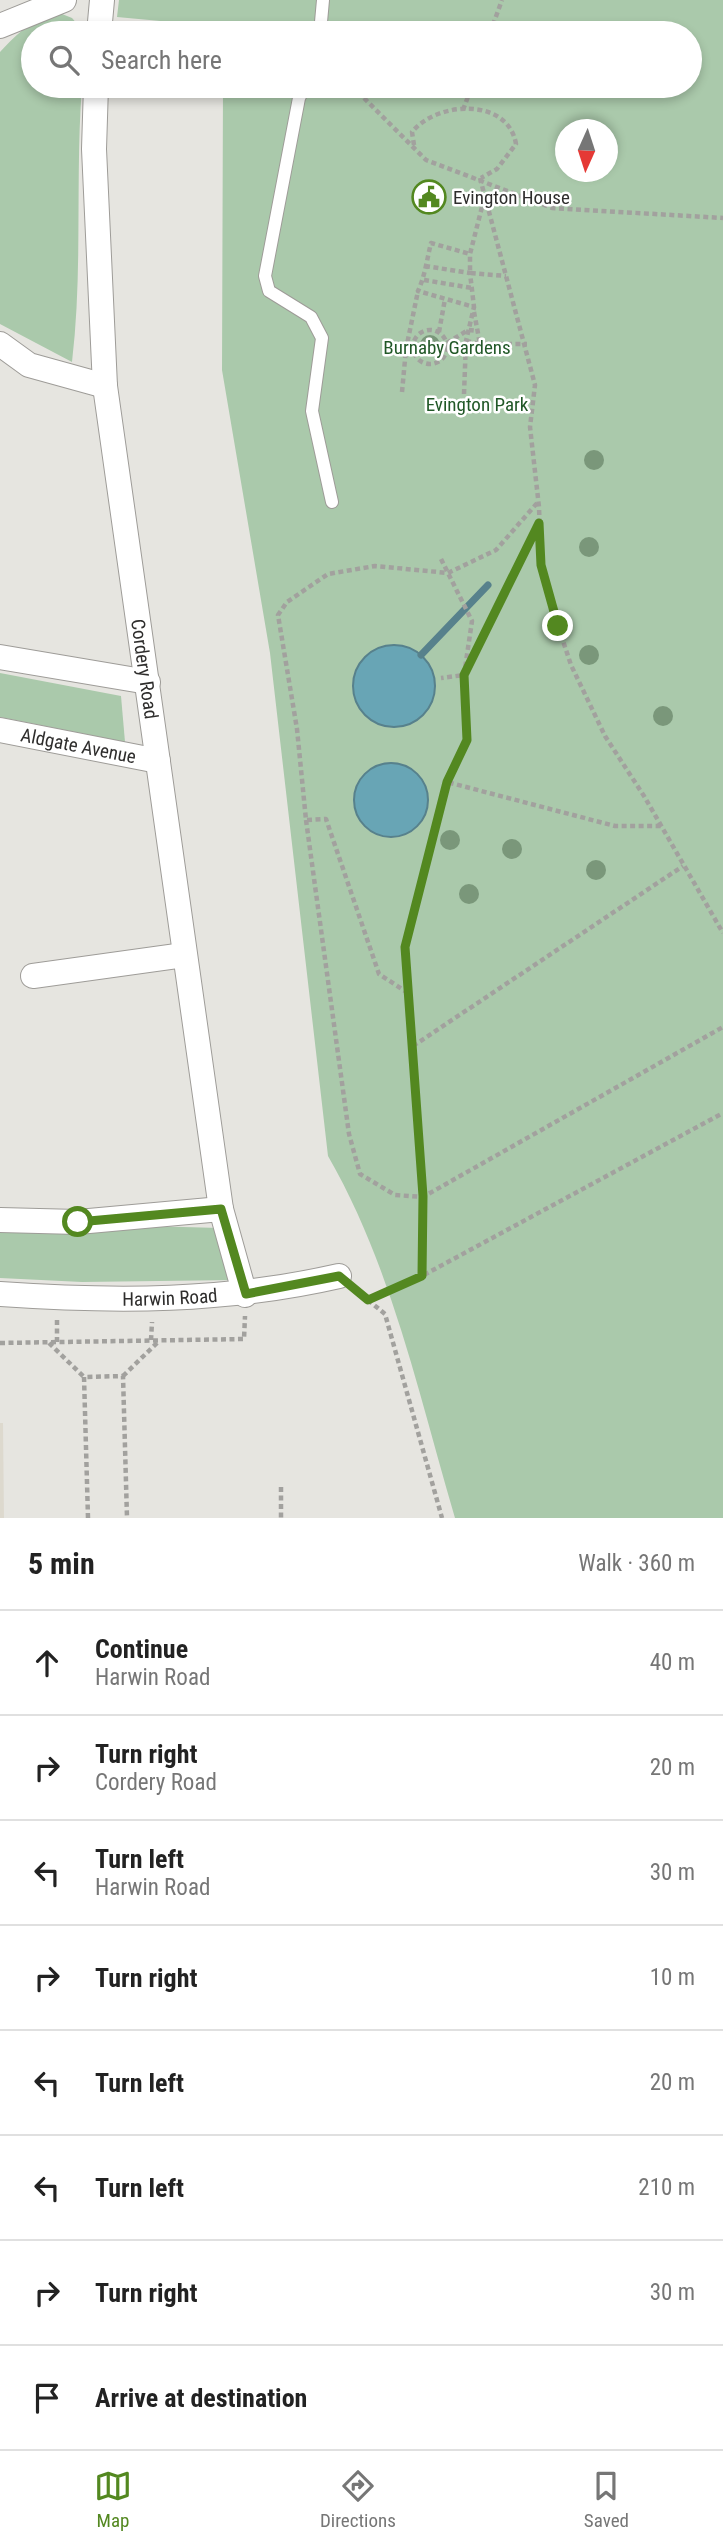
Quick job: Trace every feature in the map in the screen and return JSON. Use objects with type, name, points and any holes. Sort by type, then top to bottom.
[{"type":"street","points":[[0,26],[64,0]]},
{"type":"street","points":[[100,21],[102,0]]},
{"type":"street","name":"Cordery Road","points":[[96,98],[94,149],[105,386],[221,1209],[246,1294]]},
{"type":"street","points":[[0,344],[29,365],[105,386]]},
{"type":"street","points":[[0,657],[148,681]]},
{"type":"street","name":"Aldgate Avenue","points":[[0,730],[158,761]]},
{"type":"street","points":[[33,976],[184,955]]},
{"type":"street","points":[[0,1220],[78,1222],[221,1209]]},
{"type":"street","name":"Harwin Road","points":[[0,1294],[152,1300],[246,1294],[339,1276]]},
{"type":"lane","points":[[321,21],[323,0]]},
{"type":"lane","points":[[299,98],[265,276],[269,290],[311,317],[321,338],[312,411],[332,502]]},
{"type":"path","points":[[494,21],[502,0]]},
{"type":"path","points":[[365,98],[426,160],[480,178],[552,208],[723,218]]},
{"type":"path","points":[[463,110],[468,98]]},
{"type":"path","points":[[414,145],[412,132],[419,123],[432,115],[463,110],[491,111],[505,119],[513,130],[516,144],[497,169],[480,178]]},
{"type":"path","points":[[480,178],[527,344],[535,385],[530,427],[541,565],[571,665],[605,736],[723,933]]},
{"type":"path","points":[[480,344],[470,254],[484,197]]},
{"type":"path","points":[[402,392],[406,349],[431,243],[470,254]]},
{"type":"path","points":[[425,266],[506,276]]},
{"type":"path","points":[[424,280],[472,288]]},
{"type":"path","points":[[418,291],[474,307]]},
{"type":"path","points":[[439,332],[423,331],[415,339],[413,349],[422,362],[433,364],[446,354],[447,343],[439,332],[445,299]]},
{"type":"path","points":[[464,394],[466,341],[474,307]]},
{"type":"path","points":[[447,343],[468,330],[478,331]]},
{"type":"path","points":[[466,341],[480,344],[527,344]]},
{"type":"path","points":[[406,349],[413,349]]},
{"type":"path","points":[[538,502],[496,550],[448,573],[375,566],[328,574],[287,602],[278,615],[297,730],[306,820],[349,1134],[360,1174],[395,1195],[423,1196],[723,1027]]},
{"type":"path","points":[[464,675],[539,523]]},
{"type":"path","points":[[422,1276],[423,1196],[405,947],[447,782],[467,740],[464,675],[472,621],[440,559]]},
{"type":"path","points":[[441,678],[464,675]]},
{"type":"path","points":[[447,782],[614,826],[661,826]]},
{"type":"path","points":[[306,820],[326,820],[379,974],[409,993]]},
{"type":"path","points":[[413,1046],[683,866]]},
{"type":"path","points":[[368,1300],[422,1276],[723,1113]]},
{"type":"path","points":[[339,1276],[384,1314],[442,1518]]},
{"type":"path","points":[[0,1343],[244,1339],[246,1294]]},
{"type":"path","points":[[84,1377],[123,1376],[160,1340]]},
{"type":"path","points":[[48,1342],[84,1377],[88,1518]]},
{"type":"path","points":[[123,1376],[127,1518]]},
{"type":"path","points":[[281,1487],[281,1518]]},
{"type":"shaded area","points":[[0,1423],[3,1423],[4,1518],[0,1518]]},
{"type":"green space","name":"Evington Park","points":[[119,0],[723,0],[723,1518],[455,1518],[387,1287],[370,1242],[328,1156],[270,653],[222,370],[223,98],[702,98],[702,21],[160,21],[117,17]]},
{"type":"green space","points":[[62,14],[75,21],[35,21]]},
{"type":"green space","points":[[20,32],[21,98],[81,98],[77,293],[72,362],[0,324],[0,52]]},
{"type":"green space","points":[[0,673],[121,696],[125,742],[0,717]]},
{"type":"green space","points":[[146,1226],[220,1228],[236,1280],[82,1282],[0,1278],[0,1231]]},
{"type":"water","points":[[394,645],[410,648],[423,657],[432,670],[435,686],[432,702],[423,715],[410,724],[394,727],[378,724],[365,715],[356,702],[353,686],[356,670],[365,657],[378,648]]},
{"type":"water","points":[[391,763],[405,766],[417,774],[425,786],[428,800],[425,814],[417,826],[405,834],[391,837],[377,834],[365,826],[357,814],[354,800],[357,786],[365,774],[377,766]]},
{"type":"waterway","points":[[421,655],[488,585]]},
{"type":"place","name":"Evington House","points":[[429,197]]},
{"type":"route","points":[[78,1222],[221,1209],[246,1294],[339,1276],[368,1300],[422,1276],[423,1196],[405,947],[447,782],[467,740],[464,675],[539,523],[541,565],[558,626]]},
{"type":"park label","name":"Burnaby Gardens","points":[[447,347]]}]
